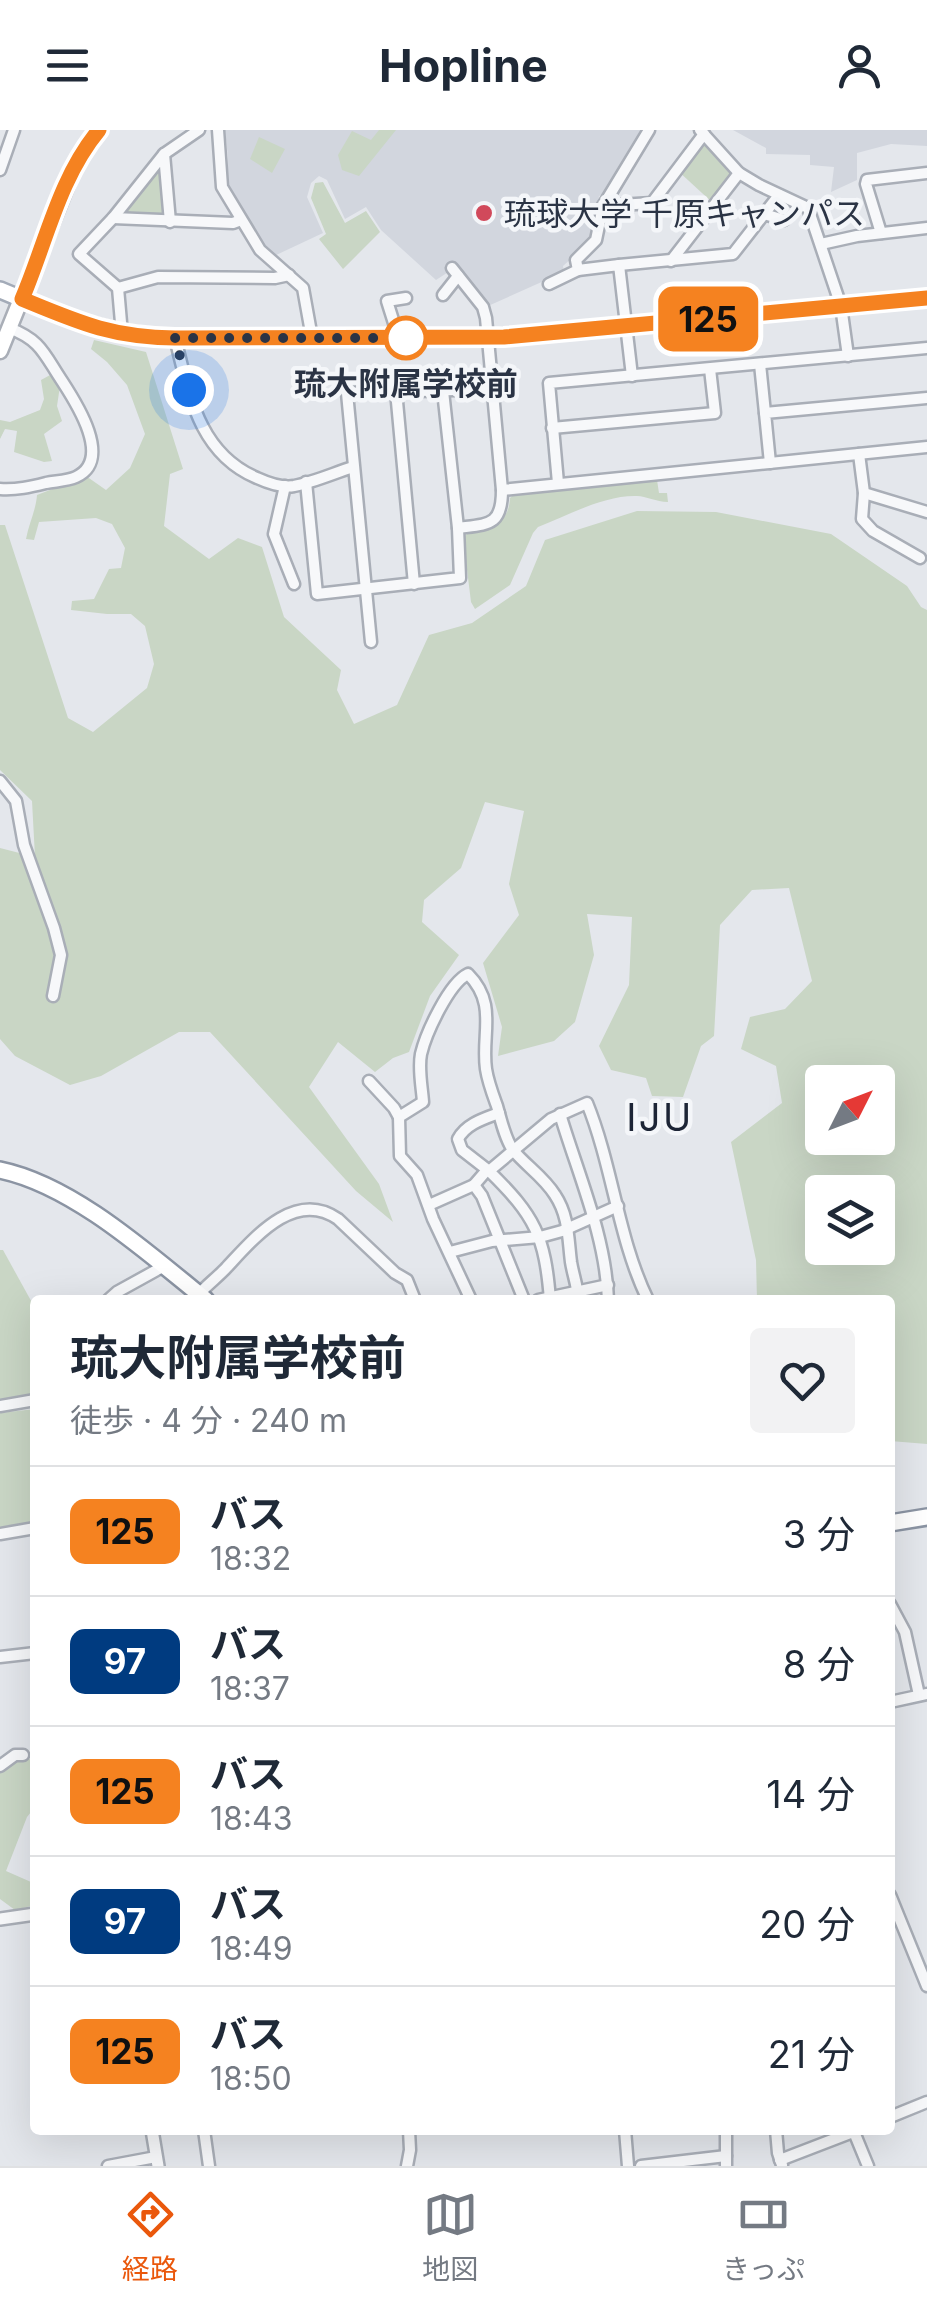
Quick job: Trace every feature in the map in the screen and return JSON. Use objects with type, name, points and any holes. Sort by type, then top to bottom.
[{"type":"main road","points":[[0,351],[70,175],[99,130]]},
{"type":"main road","points":[[0,290],[84,325],[122,334],[175,338],[488,338],[927,298]]},
{"type":"main road","points":[[0,1170],[56,1190],[200,1295]]},
{"type":"main road","points":[[895,1522],[927,1518]]},
{"type":"street","points":[[0,170],[14,130]]},
{"type":"street","points":[[122,334],[118,288],[79,254],[114,218],[164,154],[199,130]]},
{"type":"street","points":[[218,130],[222,187],[260,250],[303,288],[312,338]]},
{"type":"street","points":[[578,270],[576,260],[596,240],[604,206],[649,130]]},
{"type":"street","points":[[604,206],[652,202],[702,132],[739,173],[808,208],[842,306],[848,356]]},
{"type":"street","points":[[164,154],[170,222]]},
{"type":"street","points":[[671,260],[739,173]]},
{"type":"street","points":[[881,233],[867,180],[927,173]]},
{"type":"street","points":[[549,284],[578,270],[733,254],[779,194]]},
{"type":"street","points":[[764,214],[784,220]]},
{"type":"street","points":[[114,218],[233,223],[241,220]]},
{"type":"street","points":[[821,244],[927,228]]},
{"type":"street","points":[[742,243],[747,256]]},
{"type":"street","points":[[619,265],[632,376]]},
{"type":"street","points":[[443,295],[455,272],[483,307],[502,490],[502,509],[494,519],[458,528]]},
{"type":"street","points":[[118,288],[158,276],[288,275]]},
{"type":"street","points":[[399,338],[387,301],[406,298]]},
{"type":"street","points":[[0,489],[21,490],[77,477],[88,466],[91,448],[83,414],[34,339],[9,328]]},
{"type":"street","points":[[175,338],[195,414],[207,437],[247,474],[285,486],[353,467]]},
{"type":"street","points":[[558,483],[549,383],[927,348]]},
{"type":"street","points":[[760,364],[770,463]]},
{"type":"street","points":[[552,428],[715,413],[710,369]]},
{"type":"street","points":[[371,642],[346,394],[491,389]]},
{"type":"street","points":[[396,390],[414,584]]},
{"type":"street","points":[[306,482],[317,594],[460,578],[443,391]]},
{"type":"street","points":[[765,413],[927,398]]},
{"type":"street","points":[[502,490],[927,448]]},
{"type":"street","points":[[859,454],[864,493],[862,519],[873,531],[920,558]]},
{"type":"street","points":[[285,486],[275,540],[294,584]]},
{"type":"street","points":[[864,493],[927,512]]},
{"type":"street","points":[[0,781],[16,801],[24,845],[54,928],[60,955],[53,996]]},
{"type":"street","points":[[399,1117],[423,1102],[421,1055],[437,1014],[458,980],[468,974],[478,984],[486,1004],[486,1071],[499,1112],[513,1150],[557,1197],[568,1228],[578,1295]]},
{"type":"street","points":[[369,1081],[399,1117],[400,1156],[417,1175],[469,1295]]},
{"type":"street","points":[[428,1205],[474,1185],[560,1114],[587,1104],[636,1274],[646,1295]]},
{"type":"street","points":[[499,1112],[469,1126],[458,1139],[462,1150],[488,1170],[524,1208],[540,1236],[546,1255],[546,1295]]},
{"type":"street","points":[[560,1114],[592,1216],[608,1295]]},
{"type":"street","points":[[474,1185],[522,1295]]},
{"type":"street","points":[[450,1252],[499,1240],[540,1236],[618,1206]]},
{"type":"street","points":[[205,1295],[267,1227],[309,1208],[338,1219],[407,1280],[413,1295]]},
{"type":"street","points":[[114,1295],[164,1266]]},
{"type":"street","points":[[581,1295],[608,1285]]},
{"type":"street","points":[[0,1406],[30,1401]]},
{"type":"street","points":[[0,1534],[30,1529]]},
{"type":"street","points":[[895,1613],[905,1632],[923,1694],[895,1701]]},
{"type":"street","points":[[0,1656],[30,1653]]},
{"type":"street","points":[[0,1766],[15,1755],[23,1756]]},
{"type":"street","points":[[895,1907],[927,1986]]},
{"type":"street","points":[[0,1919],[30,1915]]},
{"type":"street","points":[[895,2115],[927,2102]]},
{"type":"street","points":[[108,2166],[157,2161],[153,2135]]},
{"type":"street","points":[[205,2135],[209,2166]]},
{"type":"street","points":[[407,2166],[409,2135]]},
{"type":"street","points":[[625,2135],[628,2166]]},
{"type":"street","points":[[641,2166],[726,2161],[726,2135]]},
{"type":"street","points":[[776,2135],[778,2153],[783,2160],[846,2135]]},
{"type":"street","points":[[857,2135],[868,2166]]},
{"type":"shaded area","name":"琉球大学 千原キャンパス","points":[[225,130],[643,130],[604,194],[599,196],[593,239],[563,266],[564,272],[488,306],[456,267],[436,280],[381,230],[366,207],[345,219],[327,180],[319,176],[311,183],[307,197],[323,233],[274,256],[259,240],[226,185]]},
{"type":"shaded area","name":"琉球大学 千原キャンパス","points":[[733,130],[927,130],[927,146],[891,144],[857,153],[857,180],[831,192],[834,167],[810,165],[810,155],[766,154],[766,148]]},
{"type":"green space","points":[[379,130],[396,130],[359,176],[342,170],[338,155],[352,131],[371,140]]},
{"type":"green space","points":[[704,134],[739,173],[714,204],[677,170]]},
{"type":"green space","points":[[259,137],[285,149],[272,173],[250,159]]},
{"type":"green space","points":[[164,154],[170,222],[113,218]]},
{"type":"green space","points":[[323,182],[345,223],[366,211],[380,232],[343,269],[319,239],[326,234],[311,198],[315,183]]},
{"type":"green space","points":[[94,340],[146,352],[183,469],[170,474],[164,526],[209,559],[238,538],[262,547],[284,617],[341,670],[337,690],[354,724],[397,705],[429,635],[472,623],[526,586],[545,540],[637,511],[716,512],[831,534],[907,586],[927,610],[927,1444],[895,1441],[895,1295],[757,1295],[756,1260],[731,1142],[782,1103],[776,1066],[741,1049],[750,1017],[785,1009],[812,981],[789,888],[752,890],[720,925],[714,1036],[701,1046],[683,1097],[652,1096],[646,1078],[611,1070],[599,1046],[629,985],[632,917],[587,914],[594,955],[575,1022],[554,1041],[498,1056],[502,1027],[483,963],[519,915],[509,884],[524,811],[485,802],[461,868],[424,900],[422,922],[459,955],[430,996],[409,1052],[375,1072],[338,1042],[309,1087],[379,1184],[393,1222],[356,1191],[210,1032],[179,1032],[101,1076],[70,1085],[15,1056],[0,1039],[0,848],[35,857],[32,801],[0,770],[0,525],[5,525],[68,718],[93,732],[147,688],[154,664],[145,626],[131,614],[71,610],[72,601],[94,599],[109,569],[121,568],[125,548],[112,524],[96,518],[39,522],[34,540],[26,539],[37,495],[86,476],[106,490],[130,468],[145,434],[127,385],[91,349]]},
{"type":"green space","points":[[52,374],[60,386],[57,406],[62,421],[44,434],[52,461],[44,462],[14,452],[17,431],[5,429],[0,439],[0,420],[10,422],[40,410],[44,399],[41,380]]},
{"type":"green space","points":[[657,480],[659,493],[667,493],[668,502],[637,496],[612,499],[538,527],[510,585],[475,609],[463,537],[499,521],[513,495]]},
{"type":"green space","points":[[3,1250],[30,1299],[30,1396],[0,1400]]},
{"type":"green space","points":[[30,1410],[30,1526],[0,1529],[0,1413]]},
{"type":"green space","points":[[14,1759],[30,1759],[30,1813],[6,1871],[30,1882],[30,1906],[15,1910],[0,1899],[0,1771]]},
{"type":"bus line","name":"125","points":[[99,130],[70,175],[22,299],[111,332],[150,338],[488,338],[927,298]]},
{"type":"place","name":"琉球大学 千原キャンパス","points":[[484,213]]},
{"type":"place","name":"琉大附属学校前","points":[[406,338]]},
{"type":"district","name":"IJU","points":[[660,1117]]},
{"type":"route","points":[[189,390],[175,338],[406,338]]}]
